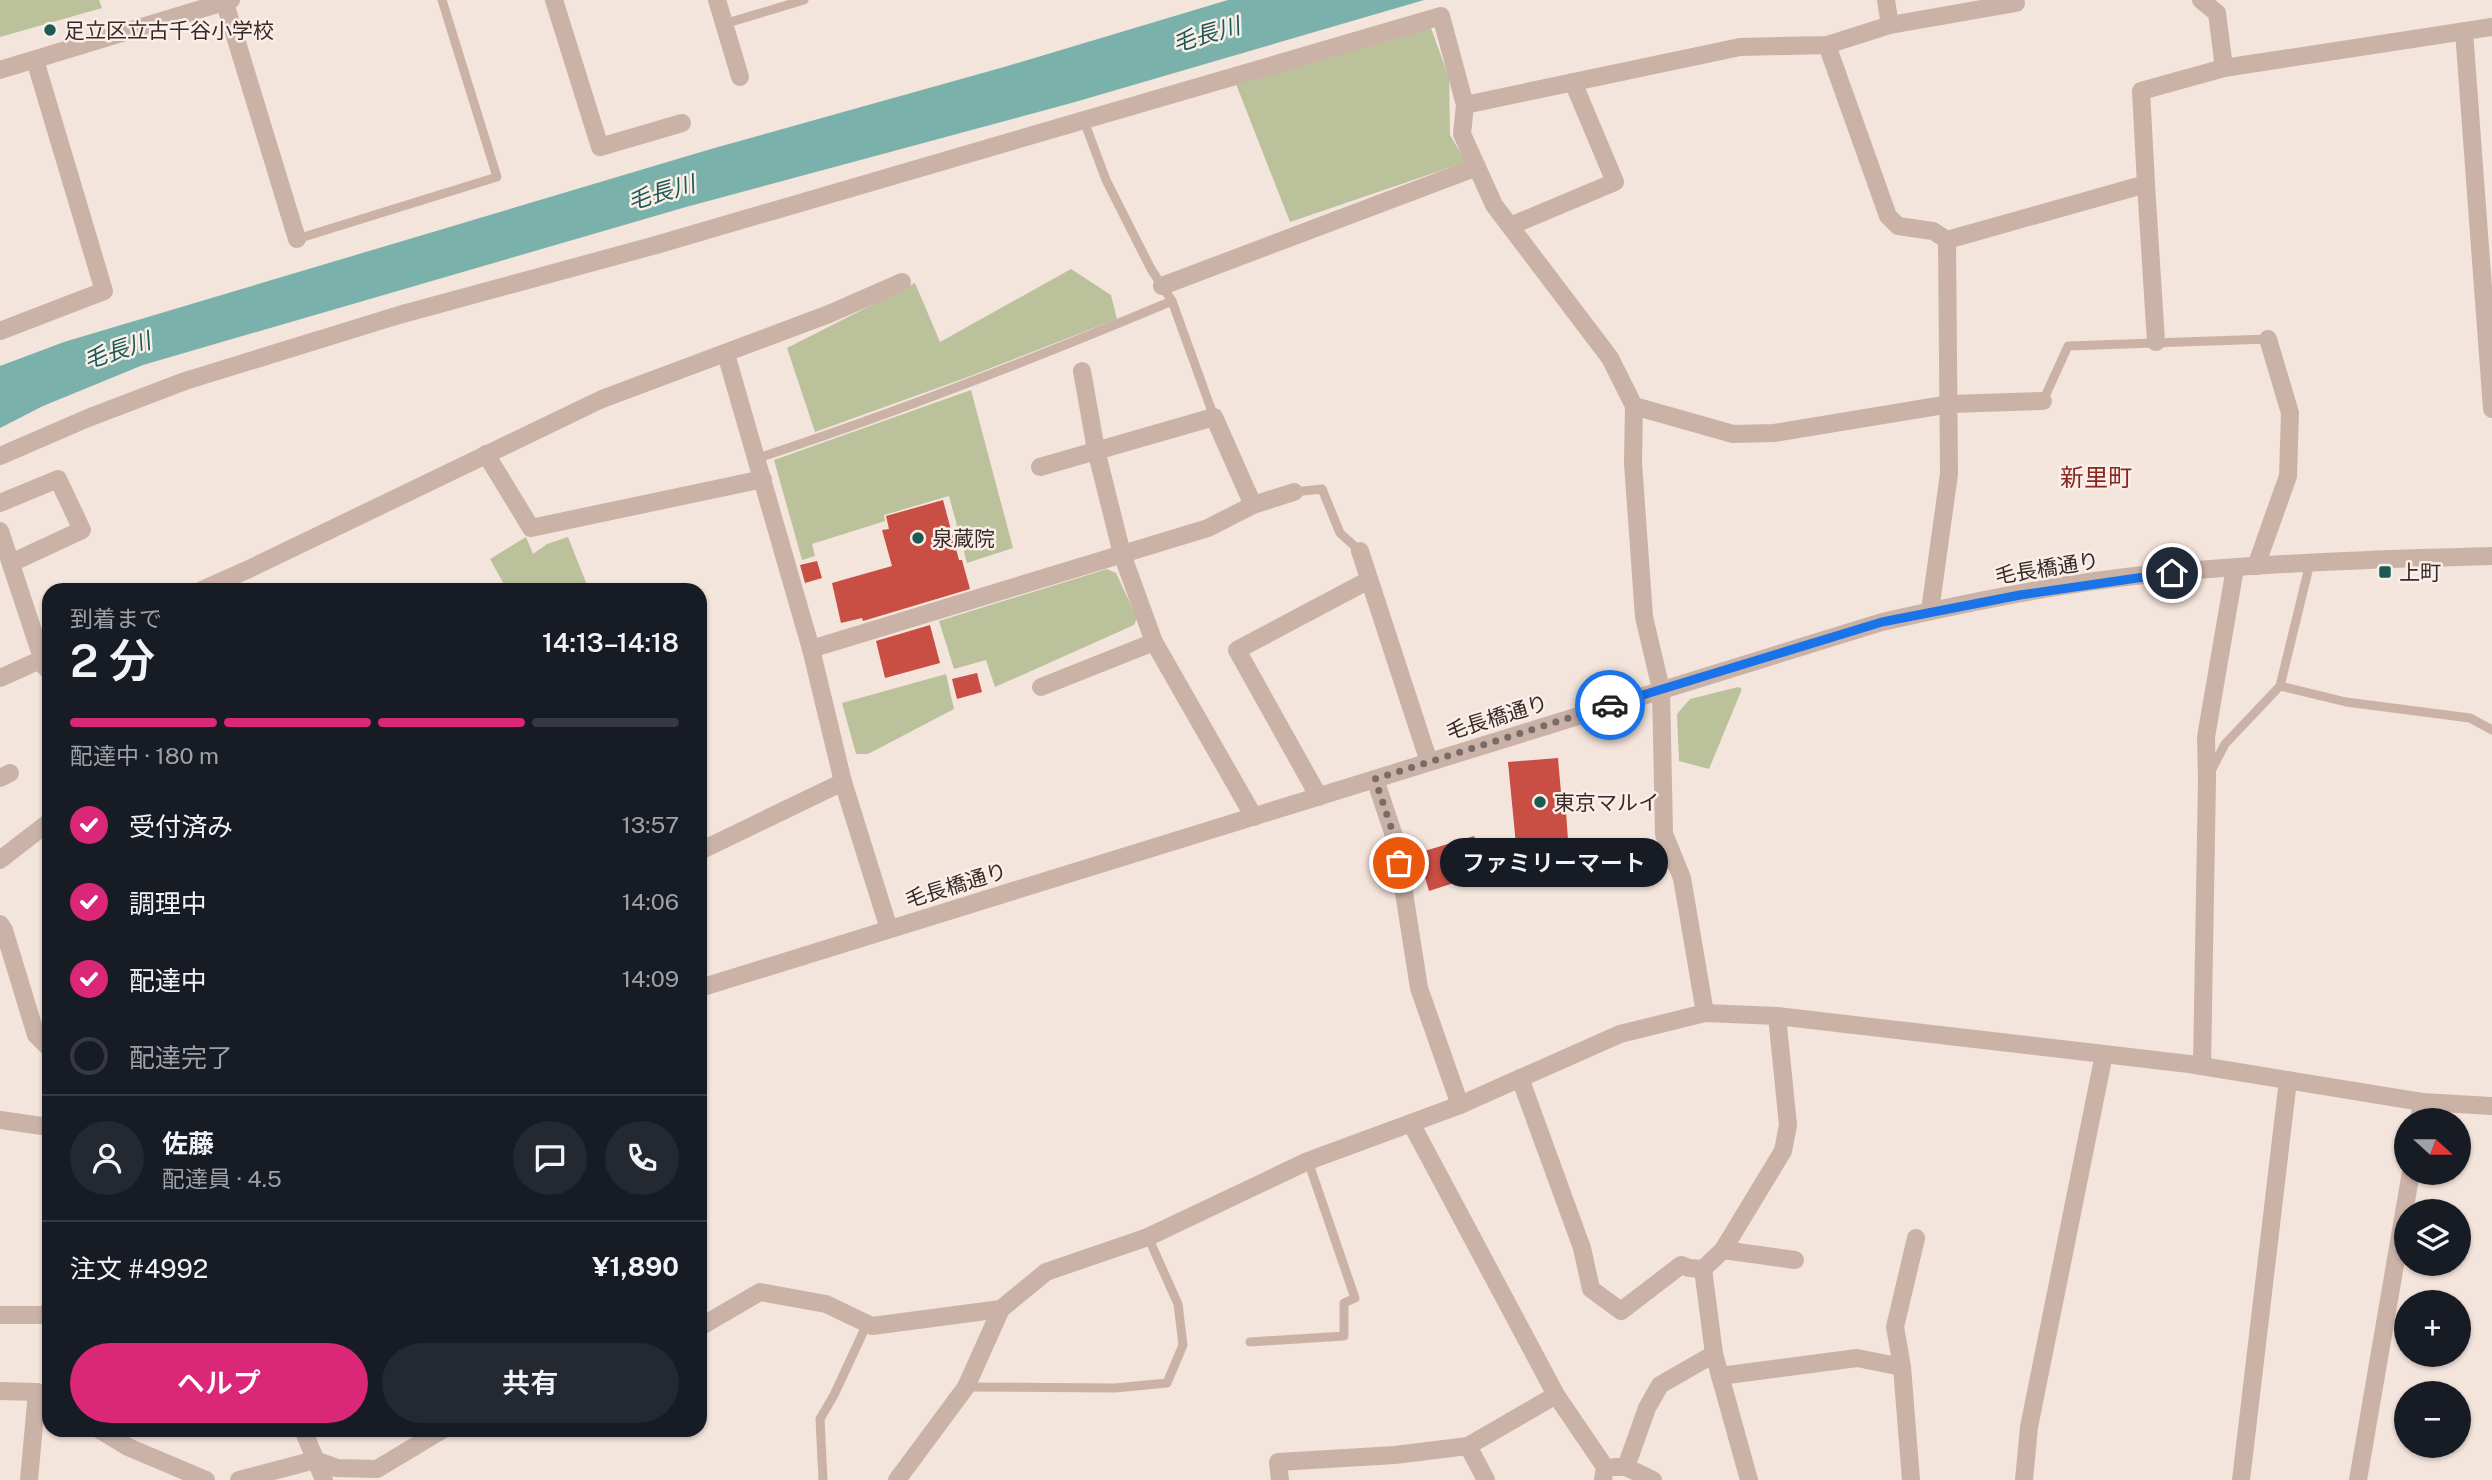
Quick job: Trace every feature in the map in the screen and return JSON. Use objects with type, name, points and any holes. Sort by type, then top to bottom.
[{"type":"street","points":[[554,0],[600,147],[682,123]]},
{"type":"street","points":[[717,0],[740,77]]},
{"type":"street","points":[[1886,0],[1890,25]]},
{"type":"street","points":[[2201,0],[2217,13],[2224,68]]},
{"type":"street","points":[[0,70],[227,1],[297,239]]},
{"type":"street","points":[[1465,105],[1740,47],[1827,45],[1890,25],[2016,3]]},
{"type":"street","points":[[0,456],[88,418],[185,382],[336,335],[1441,16],[1465,105],[1462,134],[1494,205],[1610,358],[1634,406],[1633,463],[1644,617],[1661,689],[1664,834],[1682,878],[1704,1013]]},
{"type":"street","points":[[2156,342],[2141,91],[2224,68],[2492,27]]},
{"type":"street","points":[[2463,31],[2492,409]]},
{"type":"street","points":[[1827,45],[1888,216],[1898,226],[1933,231],[1947,240],[2146,184]]},
{"type":"street","points":[[0,331],[104,291],[35,60]]},
{"type":"street","points":[[1510,226],[1615,182],[1573,82]]},
{"type":"street","points":[[1167,294],[1477,167]]},
{"type":"street","points":[[1930,611],[1949,474],[1947,240]]},
{"type":"street","points":[[217,583],[602,399],[830,314],[902,282]]},
{"type":"street","points":[[2256,566],[2288,477],[2290,413],[2268,339]]},
{"type":"street","points":[[726,354],[811,649],[843,782],[889,929]]},
{"type":"street","points":[[1082,371],[1096,450],[1122,554],[1154,642],[1254,817]]},
{"type":"street","points":[[1634,406],[1733,434],[1774,433],[1950,404],[2043,401]]},
{"type":"street","points":[[1040,467],[1214,417],[1253,505]]},
{"type":"street","points":[[486,454],[531,528],[763,479]]},
{"type":"street","points":[[0,503],[58,479],[82,530],[11,563]]},
{"type":"street","points":[[811,649],[1208,528],[1253,505],[1294,492]]},
{"type":"street","points":[[0,531],[42,648]]},
{"type":"street","points":[[1360,551],[1429,762]]},
{"type":"street","name":"毛長橋通り","points":[[707,986],[1827,638],[1930,611],[2124,578],[2256,566],[2492,556]]},
{"type":"street","points":[[2202,1066],[2206,737],[2235,568]]},
{"type":"street","points":[[1319,796],[1237,650],[1369,580]]},
{"type":"street","points":[[1041,687],[1154,642]]},
{"type":"street","points":[[0,678],[42,664]]},
{"type":"street","points":[[1375,779],[1396,842],[1419,988],[1460,1105]]},
{"type":"street","points":[[707,847],[843,782]]},
{"type":"street","points":[[0,860],[42,827]]},
{"type":"street","points":[[0,924],[36,1035],[42,1041]]},
{"type":"street","points":[[897,1480],[966,1387],[1001,1310],[1046,1272],[1147,1237],[1308,1161],[1460,1105],[1620,1034],[1704,1013],[1777,1016],[2202,1066],[2288,1080],[2408,1108]]},
{"type":"street","points":[[1520,1078],[1582,1248],[1591,1289],[1621,1311],[1681,1265],[1703,1269],[1723,1250],[1783,1150],[1788,1125],[1777,1016]]},
{"type":"street","points":[[2024,1480],[2029,1427],[2104,1054]]},
{"type":"street","points":[[2241,1480],[2288,1080]]},
{"type":"street","points":[[2464,1108],[2492,1106]]},
{"type":"street","points":[[0,1120],[42,1126]]},
{"type":"street","points":[[1411,1123],[1556,1395],[1604,1473],[1626,1467],[1653,1480]]},
{"type":"street","points":[[2358,1480],[2409,1185]]},
{"type":"street","points":[[1911,1480],[1902,1367],[1895,1326],[1916,1238]]},
{"type":"street","points":[[1723,1250],[1795,1260]]},
{"type":"street","points":[[1703,1269],[1714,1354],[1749,1480]]},
{"type":"street","points":[[707,1323],[760,1292],[826,1304],[872,1326],[1001,1310]]},
{"type":"street","points":[[0,1315],[42,1315]]},
{"type":"street","points":[[1626,1467],[1647,1408],[1660,1385],[1714,1354]]},
{"type":"street","points":[[1720,1376],[1857,1358],[1902,1367]]},
{"type":"street","points":[[0,1391],[42,1395]]},
{"type":"street","points":[[1279,1480],[1278,1462],[1395,1455],[1468,1446],[1556,1395]]},
{"type":"street","points":[[30,1480],[42,1402]]},
{"type":"street","points":[[112,1437],[128,1447],[206,1480]]},
{"type":"street","points":[[306,1437],[324,1480]]},
{"type":"street","points":[[239,1480],[315,1460],[337,1468],[377,1469],[430,1437]]},
{"type":"street","points":[[1468,1446],[1486,1480]]},
{"type":"lane","points":[[297,239],[496,177],[442,0]]},
{"type":"lane","points":[[724,24],[804,0]]},
{"type":"lane","points":[[1084,121],[1106,180],[1151,269],[1167,294],[1214,417]]},
{"type":"lane","points":[[758,458],[999,371],[1167,294]]},
{"type":"lane","points":[[2043,401],[2068,346],[2268,339]]},
{"type":"lane","points":[[1294,492],[1322,489],[1340,533],[1360,551]]},
{"type":"lane","points":[[2207,778],[2225,744],[2280,686],[2310,563]]},
{"type":"lane","points":[[2280,686],[2346,702],[2470,718],[2492,730]]},
{"type":"lane","points":[[1250,1342],[1344,1336],[1344,1303],[1355,1298],[1308,1161]]},
{"type":"lane","points":[[966,1387],[1115,1388],[1167,1383],[1183,1345],[1178,1304],[1147,1237]]},
{"type":"lane","points":[[823,1480],[820,1419],[867,1324]]},
{"type":"green space","points":[[0,0],[99,0],[102,8],[0,37]]},
{"type":"green space","points":[[1431,28],[1449,78],[1450,135],[1466,162],[1290,222],[1236,84]]},
{"type":"green space","points":[[1071,269],[1111,295],[1117,319],[968,377],[815,432],[787,348],[915,283],[940,342]]},
{"type":"green space","points":[[971,390],[1013,548],[967,563],[949,496],[884,515],[885,521],[812,544],[815,556],[802,560],[774,460]]},
{"type":"green space","points":[[526,537],[533,554],[547,544],[568,537],[586,583],[503,583],[490,559]]},
{"type":"green space","points":[[1107,569],[1116,573],[1137,618],[1134,625],[995,687],[986,660],[954,669],[939,621]]},
{"type":"green space","points":[[946,674],[954,709],[868,754],[856,754],[842,703]]},
{"type":"green space","points":[[1738,687],[1742,689],[1709,769],[1679,761],[1677,714],[1690,699]]},
{"type":"water","name":"毛長川","points":[[1228,0],[1424,0],[1075,102],[686,207],[143,365],[43,406],[0,428],[0,366],[64,342],[711,149],[1004,67]]},
{"type":"building","points":[[943,500],[959,560],[962,560],[970,589],[863,621],[862,618],[841,623],[832,583],[892,566],[882,530],[889,529],[886,516]]},
{"type":"building","points":[[817,561],[822,578],[805,583],[800,565]]},
{"type":"building","points":[[930,625],[940,663],[885,678],[876,641]]},
{"type":"building","points":[[977,673],[982,692],[957,699],[952,679]]},
{"type":"building","name":"東京マルイ","points":[[1558,758],[1561,793],[1567,793],[1569,854],[1552,856],[1551,851],[1517,855],[1508,762]]},
{"type":"building","points":[[1474,836],[1476,841],[1485,838],[1494,870],[1429,891],[1418,853]]},
{"type":"way so far","points":[[1399,863],[1396,842],[1375,779],[1610,705]]},
{"type":"place","name":"足立区立古千谷小学校","points":[[50,30]]},
{"type":"place","name":"泉蔵院","points":[[918,538]]},
{"type":"place","name":"上町","points":[[2385,572]]},
{"type":"place","name":"東京マルイ","points":[[1540,802]]},
{"type":"place","name":"ファミリーマート","points":[[1399,863]]},
{"type":"district","name":"新里町","points":[[2096,477]]},
{"type":"route","points":[[1610,705],[1882,622],[2020,595],[2172,573]]}]
